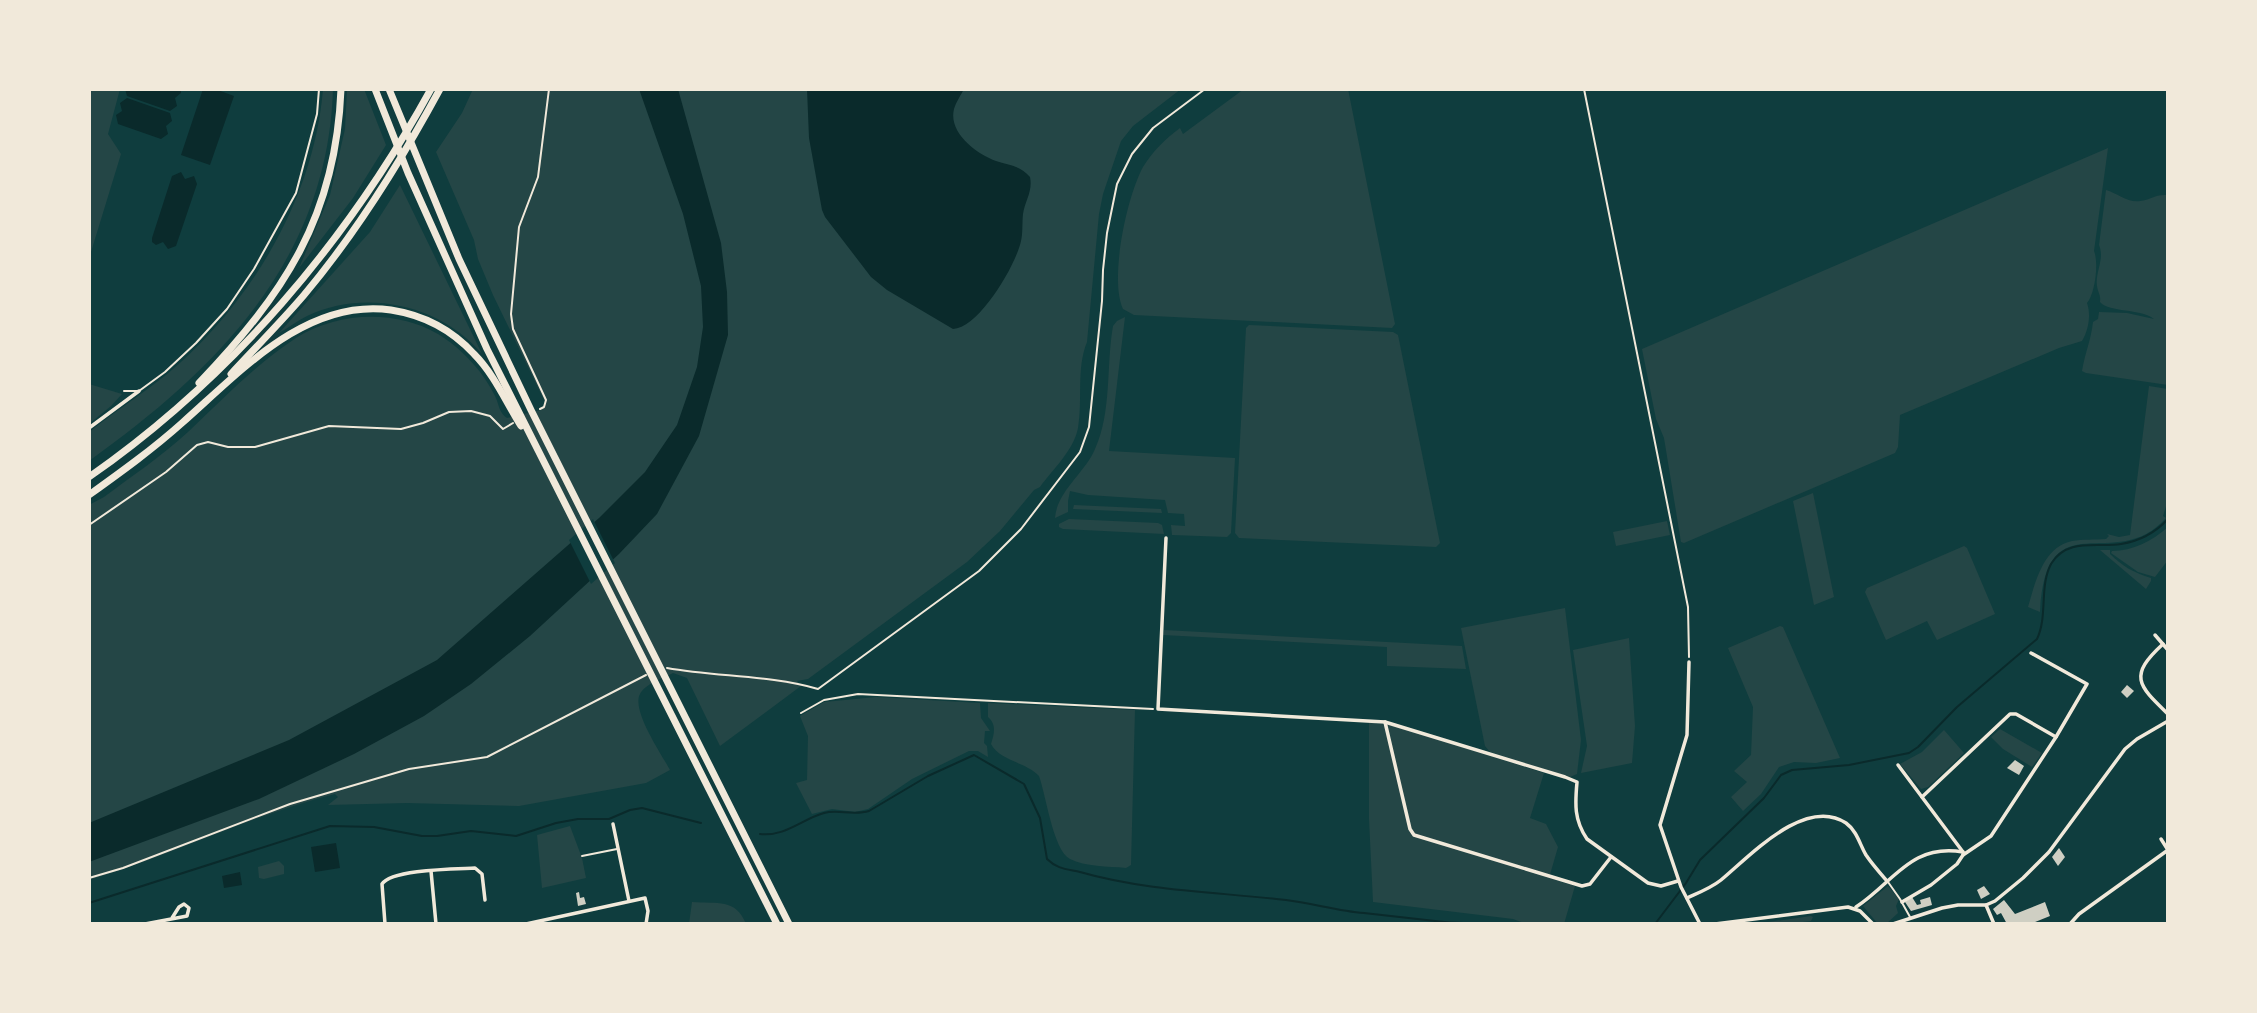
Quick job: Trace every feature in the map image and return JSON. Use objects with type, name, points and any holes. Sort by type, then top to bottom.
[{"type":"highway","points":[[159,424],[253,323],[288,275],[321,204],[335,146],[341,89]]},
{"type":"highway","points":[[375,89],[413,186],[517,416]]},
{"type":"highway","points":[[388,89],[459,259],[531,410],[789,924]]},
{"type":"highway","points":[[89,477],[159,424],[211,378],[259,330],[304,279],[346,225],[384,169],[430,89]]},
{"type":"highway","points":[[212,395],[304,295],[333,259],[389,178],[423,123],[440,89]]},
{"type":"highway","points":[[89,495],[150,450],[212,395],[276,344],[312,321],[342,311],[385,309],[424,318],[461,341],[485,367],[540,457],[777,924]]},
{"type":"street","points":[[89,428],[139,391]]},
{"type":"street","points":[[1166,538],[1158,709],[1385,722],[1577,782],[1575,815],[1587,839],[1648,883],[1661,886],[1678,881]]},
{"type":"street","points":[[2155,635],[2168,650]]},
{"type":"street","points":[[2163,644],[2144,663],[2141,679],[2146,693],[2168,713]]},
{"type":"street","points":[[1902,902],[1931,885],[1957,864],[1963,854],[1994,832],[2087,684],[2031,653]]},
{"type":"street","points":[[1689,662],[1688,735],[1660,825],[1678,881],[1700,924]]},
{"type":"street","points":[[1922,796],[2010,714],[2016,714],[2056,737]]},
{"type":"street","points":[[1893,924],[1958,905],[1986,905],[1995,901],[2049,852],[2125,750],[2137,739],[2168,720]]},
{"type":"street","points":[[1385,722],[1413,835],[1582,886],[1590,884],[1611,857]]},
{"type":"street","points":[[1898,765],[1963,854]]},
{"type":"street","points":[[1687,898],[1720,880],[1735,865],[1794,823],[1813,816],[1833,818],[1849,825],[1868,858],[1887,881]]},
{"type":"street","points":[[613,824],[629,901]]},
{"type":"street","points":[[2070,924],[2168,850],[2161,839]]},
{"type":"street","points":[[1715,924],[1854,908],[1915,858],[1927,852],[1945,849],[1963,854]]},
{"type":"street","points":[[386,924],[383,881],[389,877],[431,871],[478,869],[482,874],[485,900]]},
{"type":"street","points":[[431,871],[436,924]]},
{"type":"street","points":[[526,924],[645,898],[648,911],[646,924]]},
{"type":"street","points":[[145,924],[187,915],[189,908],[184,904],[179,906],[172,918]]},
{"type":"street","points":[[1986,905],[1993,924]]},
{"type":"street","points":[[1854,908],[1873,924]]},
{"type":"lane","points":[[124,391],[139,391],[165,372],[227,309],[254,269],[296,193],[315,124],[319,89]]},
{"type":"lane","points":[[582,856],[618,848]]},
{"type":"lane","points":[[1887,881],[1910,917]]},
{"type":"path","points":[[544,407],[546,400],[513,329],[511,314],[519,228],[538,177],[549,89]]},
{"type":"path","points":[[662,667],[696,674],[800,684],[818,689],[996,556],[1031,518],[1080,452],[1089,427],[1106,245],[1118,184],[1132,154],[1153,128],[1205,89]]},
{"type":"path","points":[[1584,89],[1686,595],[1689,662]]},
{"type":"path","points":[[89,525],[166,472],[197,445],[208,442],[228,447],[255,447],[329,426],[401,429],[449,412],[471,411],[490,416],[503,429]]},
{"type":"path","points":[[89,878],[123,868],[290,804],[409,769],[487,757],[653,672]]},
{"type":"path","points":[[802,713],[824,700],[858,694],[1158,709]]},
{"type":"shaded area","points":[[89,89],[120,89],[108,134],[121,154],[91,252],[89,252]]},
{"type":"shaded area","points":[[125,89],[181,89],[181,93],[175,98],[177,106],[170,111],[127,96]]},
{"type":"shaded area","points":[[203,89],[215,89],[234,96],[210,165],[181,155]]},
{"type":"shaded area","points":[[323,89],[333,89],[326,150],[311,205],[288,256],[258,304],[222,347],[181,387],[89,461],[89,432],[166,375],[196,347],[225,316],[273,247],[292,209],[306,170],[317,130]]},
{"type":"shaded area","points":[[347,89],[364,89],[386,145],[353,198],[299,268],[330,195],[345,129]]},
{"type":"shaded area","points":[[473,89],[1181,89],[1133,126],[1121,141],[1103,194],[1087,342],[1082,363],[1078,428],[1068,452],[1000,531],[967,562],[808,679],[797,681],[801,686],[720,746],[687,678],[673,673],[642,690],[638,701],[643,721],[670,770],[646,783],[519,806],[407,803],[328,805],[338,797],[335,794],[273,813],[89,880],[89,505],[104,497],[168,449],[281,348],[312,329],[329,323],[385,317],[421,326],[447,340],[478,369],[495,396],[502,414],[507,418],[541,410],[545,406],[493,295],[478,259],[474,240],[436,152],[462,113]]},
{"type":"shaded area","points":[[639,89],[678,89],[721,243],[727,292],[728,335],[699,436],[657,514],[619,554],[530,636],[471,684],[424,716],[354,754],[259,799],[89,862],[89,823],[289,740],[437,660],[599,518],[645,472],[677,425],[697,367],[703,327],[701,286],[683,214]]},
{"type":"shaded area","points":[[807,89],[964,89],[957,101],[953,118],[960,134],[981,153],[1019,168],[1030,177],[1018,252],[995,294],[974,318],[963,326],[953,329],[887,290],[871,277],[825,217],[809,138]]},
{"type":"shaded area","points":[[1244,89],[1348,89],[1395,324],[1392,328],[1134,315],[1123,309],[1119,295],[1119,259],[1131,197],[1143,167],[1164,141],[1180,128],[1183,134]]},
{"type":"shaded area","points":[[127,98],[170,113],[172,121],[166,126],[168,134],[161,139],[118,124],[116,115],[122,111],[120,103]]},
{"type":"shaded area","points":[[2108,148],[2094,251],[2095,278],[2087,303],[2089,322],[2082,341],[2059,348],[1900,415],[1898,447],[1895,453],[1681,542],[1664,438],[1656,419],[1642,349]]},
{"type":"shaded area","points":[[181,172],[185,179],[194,176],[197,184],[176,246],[168,249],[163,242],[156,245],[152,238],[172,176]]},
{"type":"shaded area","points":[[400,185],[482,354],[446,323],[401,306],[377,303],[353,303],[330,308],[307,316],[279,333],[370,232]]},
{"type":"shaded area","points":[[2106,190],[2136,201],[2168,195],[2168,385],[2082,371],[2093,322],[2098,319],[2099,312],[2127,313],[2154,319],[2141,313],[2111,308],[2100,302],[2097,281]]},
{"type":"shaded area","points":[[1125,317],[1109,451],[1235,458],[1231,533],[1227,537],[1172,535],[1171,525],[1185,526],[1184,514],[1168,513],[1165,500],[1088,495],[1070,491],[1068,512],[1055,518],[1061,499],[1090,458],[1100,435],[1106,404],[1113,326]]},
{"type":"shaded area","points":[[1249,325],[1393,332],[1398,335],[1440,543],[1436,547],[1239,538],[1235,533],[1246,328]]},
{"type":"shaded area","points":[[89,384],[122,394],[89,424]]},
{"type":"shaded area","points":[[2149,386],[2168,389],[2168,500],[2163,516],[2166,518],[2146,534],[2126,541],[2069,547],[2055,557],[2045,577],[2040,612],[2028,607],[2042,567],[2054,550],[2076,540],[2106,539],[2109,536],[2107,534],[2119,537],[2130,535]]},
{"type":"shaded area","points":[[1813,493],[1834,597],[1814,605],[1793,501]]},
{"type":"shaded area","points":[[1074,505],[1161,509],[1162,513],[1073,509]]},
{"type":"shaded area","points":[[1069,519],[1158,523],[1162,525],[1164,534],[1059,527],[1059,524]]},
{"type":"shaded area","points":[[1667,521],[1670,535],[1616,546],[1613,532]]},
{"type":"shaded area","points":[[2168,527],[2168,560],[2155,577],[2138,572],[2111,553],[2142,544]]},
{"type":"shaded area","points":[[1964,546],[1995,614],[1937,640],[1927,621],[1886,640],[1865,592],[1867,588]]},
{"type":"shaded area","points":[[2100,550],[2110,550],[2110,554],[2124,566],[2151,578],[2146,589]]},
{"type":"shaded area","points":[[1565,608],[1581,740],[1577,774],[1570,777],[1490,752],[1485,746],[1461,628]]},
{"type":"shaded area","points":[[1783,627],[1840,758],[1816,763],[1794,762],[1779,767],[1761,794],[1743,811],[1731,797],[1747,782],[1734,771],[1751,755],[1753,707],[1728,648]]},
{"type":"shaded area","points":[[1164,630],[1462,646],[1466,669],[1387,666],[1387,647],[1163,635]]},
{"type":"shaded area","points":[[1629,638],[1635,726],[1632,763],[1581,773],[1587,746],[1573,650]]},
{"type":"shaded area","points":[[876,697],[980,703],[981,718],[990,731],[985,731],[984,743],[988,757],[978,751],[969,751],[912,779],[868,809],[855,812],[832,809],[812,814],[796,783],[807,780],[808,736],[800,716],[824,702]]},
{"type":"shaded area","points":[[988,703],[1135,710],[1131,865],[1126,868],[1090,865],[1076,862],[1064,854],[1055,834],[1039,776],[1000,754],[991,744],[994,730],[988,717]]},
{"type":"shaded area","points":[[1369,722],[1395,726],[1544,773],[1530,818],[1546,824],[1558,847],[1549,878],[1575,886],[1564,924],[1527,924],[1513,919],[1373,902],[1369,819]]},
{"type":"shaded area","points":[[2000,729],[2042,753],[2032,767],[2003,749],[1991,737]]},
{"type":"shaded area","points":[[1944,730],[1964,753],[1928,787],[1921,789],[1900,764],[1922,752]]},
{"type":"shaded area","points":[[570,826],[586,878],[542,888],[537,835]]},
{"type":"shaded area","points":[[336,843],[340,868],[315,872],[311,847]]},
{"type":"shaded area","points":[[279,861],[284,866],[284,874],[259,878],[258,867]]},
{"type":"shaded area","points":[[240,872],[242,885],[224,888],[222,876]]},
{"type":"shaded area","points":[[1888,886],[1899,899],[1896,906],[1898,913],[1886,924],[1878,924],[1863,906]]},
{"type":"shaded area","points":[[692,902],[731,906],[746,924],[689,924]]},
{"type":"shaded area","points":[[1811,916],[1811,921],[1754,924]]},
{"type":"pier","points":[[593,519],[615,563],[591,584],[569,540]]},
{"type":"building","points":[[2127,685],[2134,691],[2127,698],[2121,692]]},
{"type":"building","points":[[2015,760],[2024,766],[2019,775],[2007,768]]},
{"type":"building","points":[[2059,848],[2065,857],[2058,866],[2052,857]]},
{"type":"building","points":[[1984,886],[1990,894],[1981,899],[1977,890]]},
{"type":"building","points":[[579,892],[580,898],[584,897],[586,904],[578,906],[576,893]]},
{"type":"building","points":[[1912,897],[1917,905],[1921,904],[1920,900],[1930,897],[1932,905],[1911,911],[1905,902]]},
{"type":"building","points":[[2004,900],[2015,914],[2045,902],[2050,916],[2030,924],[2007,924],[2001,913],[1997,915],[1993,909]]},
{"type":"waterway","points":[[1655,924],[1700,860],[1764,798],[1781,775],[1792,770],[1849,765],[1909,753],[1957,707],[2037,639],[2042,621],[2047,573],[2051,564],[2065,550],[2083,545],[2112,545],[2135,541],[2147,536],[2168,519]]},
{"type":"waterway","points":[[760,834],[777,833],[824,813],[869,811],[928,776],[974,755],[1024,784],[1040,818],[1047,859],[1062,868],[1156,887],[1286,900],[1354,912],[1444,922],[1502,924]]},
{"type":"waterway","points":[[89,903],[330,826],[374,827],[422,836],[471,831],[516,836],[556,823],[578,819],[609,819],[642,808],[701,823]]}]
